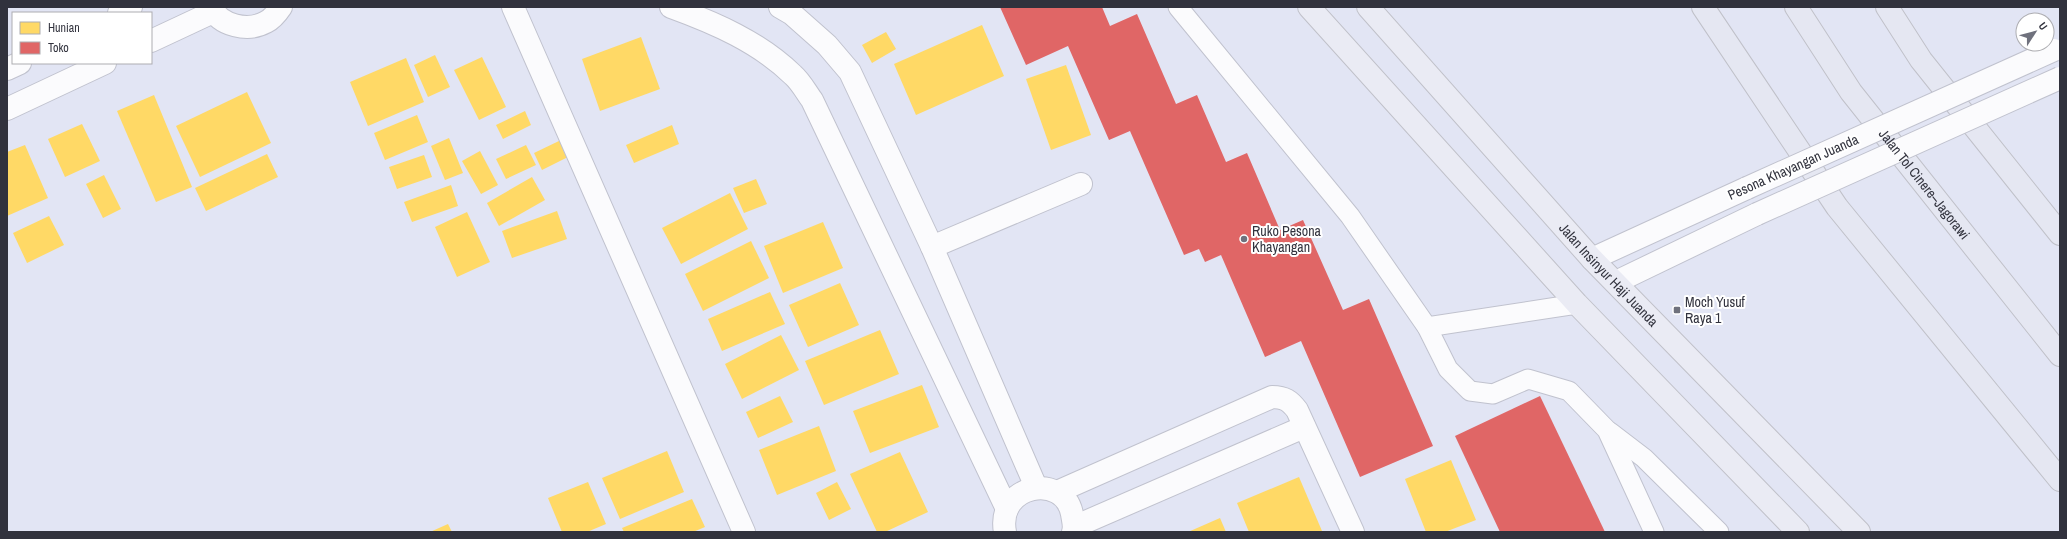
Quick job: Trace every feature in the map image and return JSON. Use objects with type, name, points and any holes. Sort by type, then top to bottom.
[{"type":"highway","points":[[1309,7],[1577,304],[1798,532]]},
{"type":"highway","name":"Jalan Insinyur Haji Juanda","points":[[1368,7],[1592,259],[1859,532]]},
{"type":"highway","points":[[1704,7],[1837,207],[2060,480]]},
{"type":"highway","name":"Jalan Tol Cinere–Jagorawi","points":[[1796,7],[1851,92],[2060,355]]},
{"type":"highway","points":[[1887,7],[1921,60],[2060,234]]},
{"type":"street","points":[[121,12],[131,7]]},
{"type":"street","points":[[152,40],[212,9],[224,21],[237,26],[251,26],[265,22],[281,7]]},
{"type":"street","points":[[513,7],[744,532]]},
{"type":"street","points":[[671,7],[720,26],[765,52],[794,76],[812,100],[1007,509]]},
{"type":"street","points":[[780,7],[792,14],[827,45],[850,72],[1046,490],[1070,507],[1074,529],[1304,427]]},
{"type":"street","name":"Pesona Khayangan Juanda","points":[[1592,259],[2057,48]]},
{"type":"street","points":[[7,69],[18,64]]},
{"type":"street","points":[[7,109],[102,64]]},
{"type":"street","name":"Pesona Khayangan Juanda","points":[[1616,282],[1757,214],[2060,78]]},
{"type":"street","points":[[932,247],[1081,184]]},
{"type":"street","points":[[1005,532],[1004,523],[1007,509],[1018,494],[1046,490],[1272,398],[1281,397],[1291,403],[1297,410],[1353,532]]},
{"type":"lane","points":[[1178,7],[1350,216],[1427,327],[1448,369],[1470,391],[1494,394],[1528,379],[1569,391],[1607,430],[1644,458],[1719,532]]},
{"type":"lane","points":[[1427,327],[1577,304]]},
{"type":"lane","points":[[1607,430],[1654,532]]},
{"type":"building: Hunian","points":[[982,25],[1004,76],[916,115],[894,64]]},
{"type":"building: Hunian","points":[[886,32],[896,49],[872,63],[862,45]]},
{"type":"building: Hunian","points":[[641,37],[660,89],[600,111],[582,59]]},
{"type":"building: Hunian","points":[[435,55],[450,87],[428,97],[414,65]]},
{"type":"building: Hunian","points":[[482,57],[506,107],[479,120],[454,70]]},
{"type":"building: Hunian","points":[[406,58],[424,102],[368,126],[350,82]]},
{"type":"building: Hunian","points":[[1066,65],[1091,135],[1051,150],[1026,79]]},
{"type":"building: Hunian","points":[[247,92],[271,143],[200,177],[176,126]]},
{"type":"building: Hunian","points":[[154,95],[192,187],[156,202],[117,111]]},
{"type":"building: Hunian","points":[[525,111],[531,125],[503,139],[496,125]]},
{"type":"building: Hunian","points":[[417,115],[428,142],[385,160],[374,133]]},
{"type":"building: Hunian","points":[[82,124],[100,161],[65,177],[48,139]]},
{"type":"building: Hunian","points":[[672,125],[679,144],[634,163],[626,145]]},
{"type":"building: Hunian","points":[[449,138],[463,173],[445,180],[431,146]]},
{"type":"building: Hunian","points":[[561,140],[570,156],[542,170],[534,153]]},
{"type":"building: Hunian","points":[[25,145],[48,198],[7,216],[7,152]]},
{"type":"building: Hunian","points":[[526,145],[536,165],[506,179],[496,159]]},
{"type":"building: Hunian","points":[[480,151],[498,185],[481,194],[462,161]]},
{"type":"building: Hunian","points":[[267,154],[278,177],[206,211],[195,188]]},
{"type":"building: Hunian","points":[[424,155],[432,177],[397,189],[389,167]]},
{"type":"building: Hunian","points":[[104,175],[121,209],[103,218],[86,184]]},
{"type":"building: Hunian","points":[[532,177],[545,200],[499,226],[487,203]]},
{"type":"building: Hunian","points":[[756,179],[767,204],[744,213],[733,188]]},
{"type":"building: Hunian","points":[[451,185],[458,206],[412,222],[404,202]]},
{"type":"building: Hunian","points":[[730,193],[748,229],[681,264],[662,228]]},
{"type":"building: Hunian","points":[[557,211],[567,239],[512,258],[502,231]]},
{"type":"building: Hunian","points":[[467,212],[490,262],[457,277],[435,227]]},
{"type":"building: Hunian","points":[[49,216],[64,245],[27,263],[13,233]]},
{"type":"building: Hunian","points":[[823,222],[843,268],[783,293],[764,246]]},
{"type":"building: Hunian","points":[[751,241],[769,278],[703,311],[685,274]]},
{"type":"building: Hunian","points":[[840,283],[859,325],[808,347],[789,305]]},
{"type":"building: Hunian","points":[[770,292],[785,324],[722,351],[708,319]]},
{"type":"building: Hunian","points":[[880,330],[899,374],[824,405],[805,361]]},
{"type":"building: Hunian","points":[[781,335],[799,370],[742,399],[725,364]]},
{"type":"building: Hunian","points":[[922,385],[939,427],[870,453],[853,411]]},
{"type":"building: Hunian","points":[[780,396],[793,422],[758,438],[746,412]]},
{"type":"building: Hunian","points":[[819,426],[836,471],[777,495],[759,450]]},
{"type":"building: Hunian","points":[[667,451],[684,492],[620,519],[602,478]]},
{"type":"building: Hunian","points":[[900,452],[928,512],[885,532],[877,532],[850,474]]},
{"type":"building: Hunian","points":[[1451,460],[1476,520],[1445,532],[1426,532],[1405,479]]},
{"type":"building: Hunian","points":[[1299,477],[1322,531],[1249,532],[1237,503]]},
{"type":"building: Hunian","points":[[588,482],[606,524],[587,532],[562,532],[548,498]]},
{"type":"building: Hunian","points":[[837,482],[851,509],[829,520],[816,493]]},
{"type":"building: Hunian","points":[[692,499],[705,527],[693,532],[624,532],[622,528]]},
{"type":"building: Hunian","points":[[1220,518],[1226,532],[1188,532]]},
{"type":"building: Hunian","points":[[448,524],[452,532],[430,532]]},
{"type":"building: Toko","name":"Ruko Pesona Khayangan","points":[[1000,7],[1102,7],[1110,26],[1137,14],[1176,104],[1197,95],[1226,162],[1247,153],[1280,230],[1303,220],[1343,310],[1369,299],[1433,446],[1360,477],[1301,341],[1265,357],[1221,255],[1205,262],[1199,249],[1184,255],[1130,131],[1109,140],[1068,46],[1026,65]]},
{"type":"building: Toko","points":[[1540,396],[1605,532],[1500,532],[1455,436]]},
{"type":"place","name":"Ruko Pesona Khayangan","points":[[1244,239]]},
{"type":"place","name":"Moch Yusuf Raya 1","points":[[1677,310]]}]
